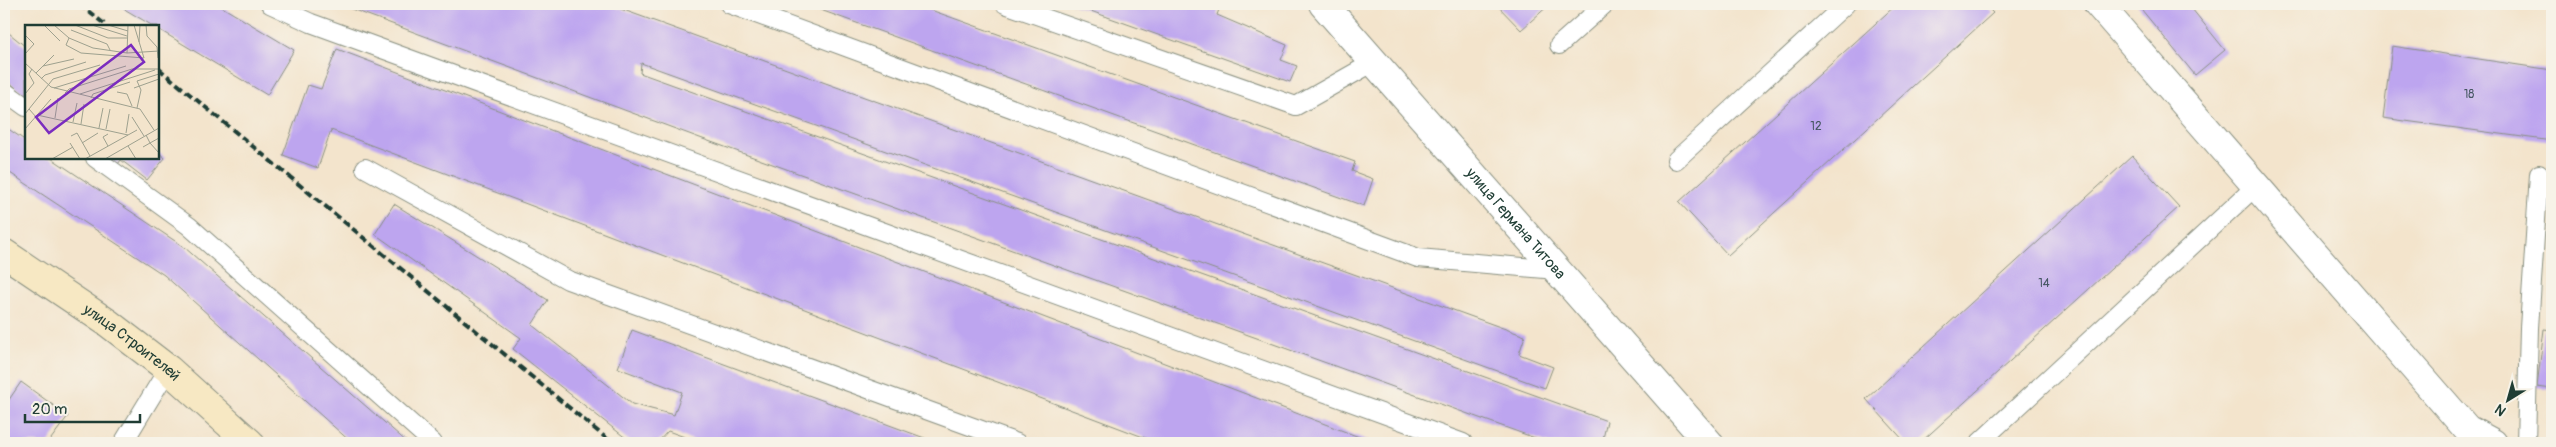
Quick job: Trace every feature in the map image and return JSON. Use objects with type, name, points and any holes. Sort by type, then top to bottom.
[{"type":"main road","name":"улица Строителей","points":[[4,253],[108,323],[168,369],[250,443]]},
{"type":"street","name":"улица Германа Титова","points":[[1323,4],[1709,443]]},
{"type":"street","points":[[2098,4],[2467,430],[2493,443]]},
{"type":"lane","points":[[270,4],[311,23],[1464,443]]},
{"type":"lane","points":[[729,4],[1418,258],[1557,270]]},
{"type":"lane","points":[[1005,4],[1296,106],[1374,62]]},
{"type":"lane","points":[[1559,45],[1605,4]]},
{"type":"lane","points":[[1676,160],[1846,4]]},
{"type":"lane","points":[[4,91],[25,106]]},
{"type":"lane","points":[[96,159],[189,226],[433,443]]},
{"type":"lane","points":[[366,168],[568,280],[1017,443]]},
{"type":"lane","points":[[2526,443],[2529,328],[2539,174]]},
{"type":"lane","points":[[1979,443],[2256,186]]},
{"type":"lane","points":[[123,443],[168,369]]},
{"type":"building","points":[[120,4],[217,4],[294,50],[267,95],[159,30],[159,25],[151,25],[126,10]]},
{"type":"building","points":[[338,4],[607,4],[1525,336],[1519,354],[1553,367],[1545,388],[641,63],[640,73],[1607,421],[1602,443],[1549,443],[700,138]]},
{"type":"building","points":[[804,4],[914,4],[1355,162],[1352,171],[1373,179],[1364,206]]},
{"type":"building","points":[[1071,4],[1221,4],[1217,15],[1287,45],[1281,60],[1297,66],[1290,82]]},
{"type":"building","points":[[1496,4],[1550,4],[1521,30]]},
{"type":"building","points":[[1897,4],[1984,4],[1993,13],[1728,255],[1679,202]]},
{"type":"building","points":[[2137,4],[2188,4],[2225,50],[2195,75]]},
{"type":"building","points":[[4,29],[25,46],[25,95],[4,78]]},
{"type":"building","points":[[2392,46],[2552,70],[2552,141],[2383,118]]},
{"type":"building","points":[[337,49],[1375,443],[1159,443],[331,130],[318,168],[283,155],[308,85],[321,89]]},
{"type":"building","points":[[4,126],[25,140],[25,159],[52,159],[184,247],[408,443],[352,443],[164,275],[4,169]]},
{"type":"building","points":[[159,153],[165,158],[147,180],[121,160],[115,168],[103,159],[159,159]]},
{"type":"building","points":[[2132,156],[2179,207],[1920,443],[1906,443],[1866,399]]},
{"type":"building","points":[[394,204],[548,300],[532,325],[632,404],[674,415],[682,392],[618,368],[632,330],[938,443],[701,443],[668,431],[657,443],[632,443],[513,349],[521,338],[375,234]]},
{"type":"building","points":[[2544,329],[2552,330],[2552,389],[2537,387]]},
{"type":"building","points":[[21,382],[68,416],[48,443],[4,443],[4,407]]},
{"type":"railway","points":[[79,4],[106,25]]},
{"type":"railway","points":[[159,69],[612,443]]}]
